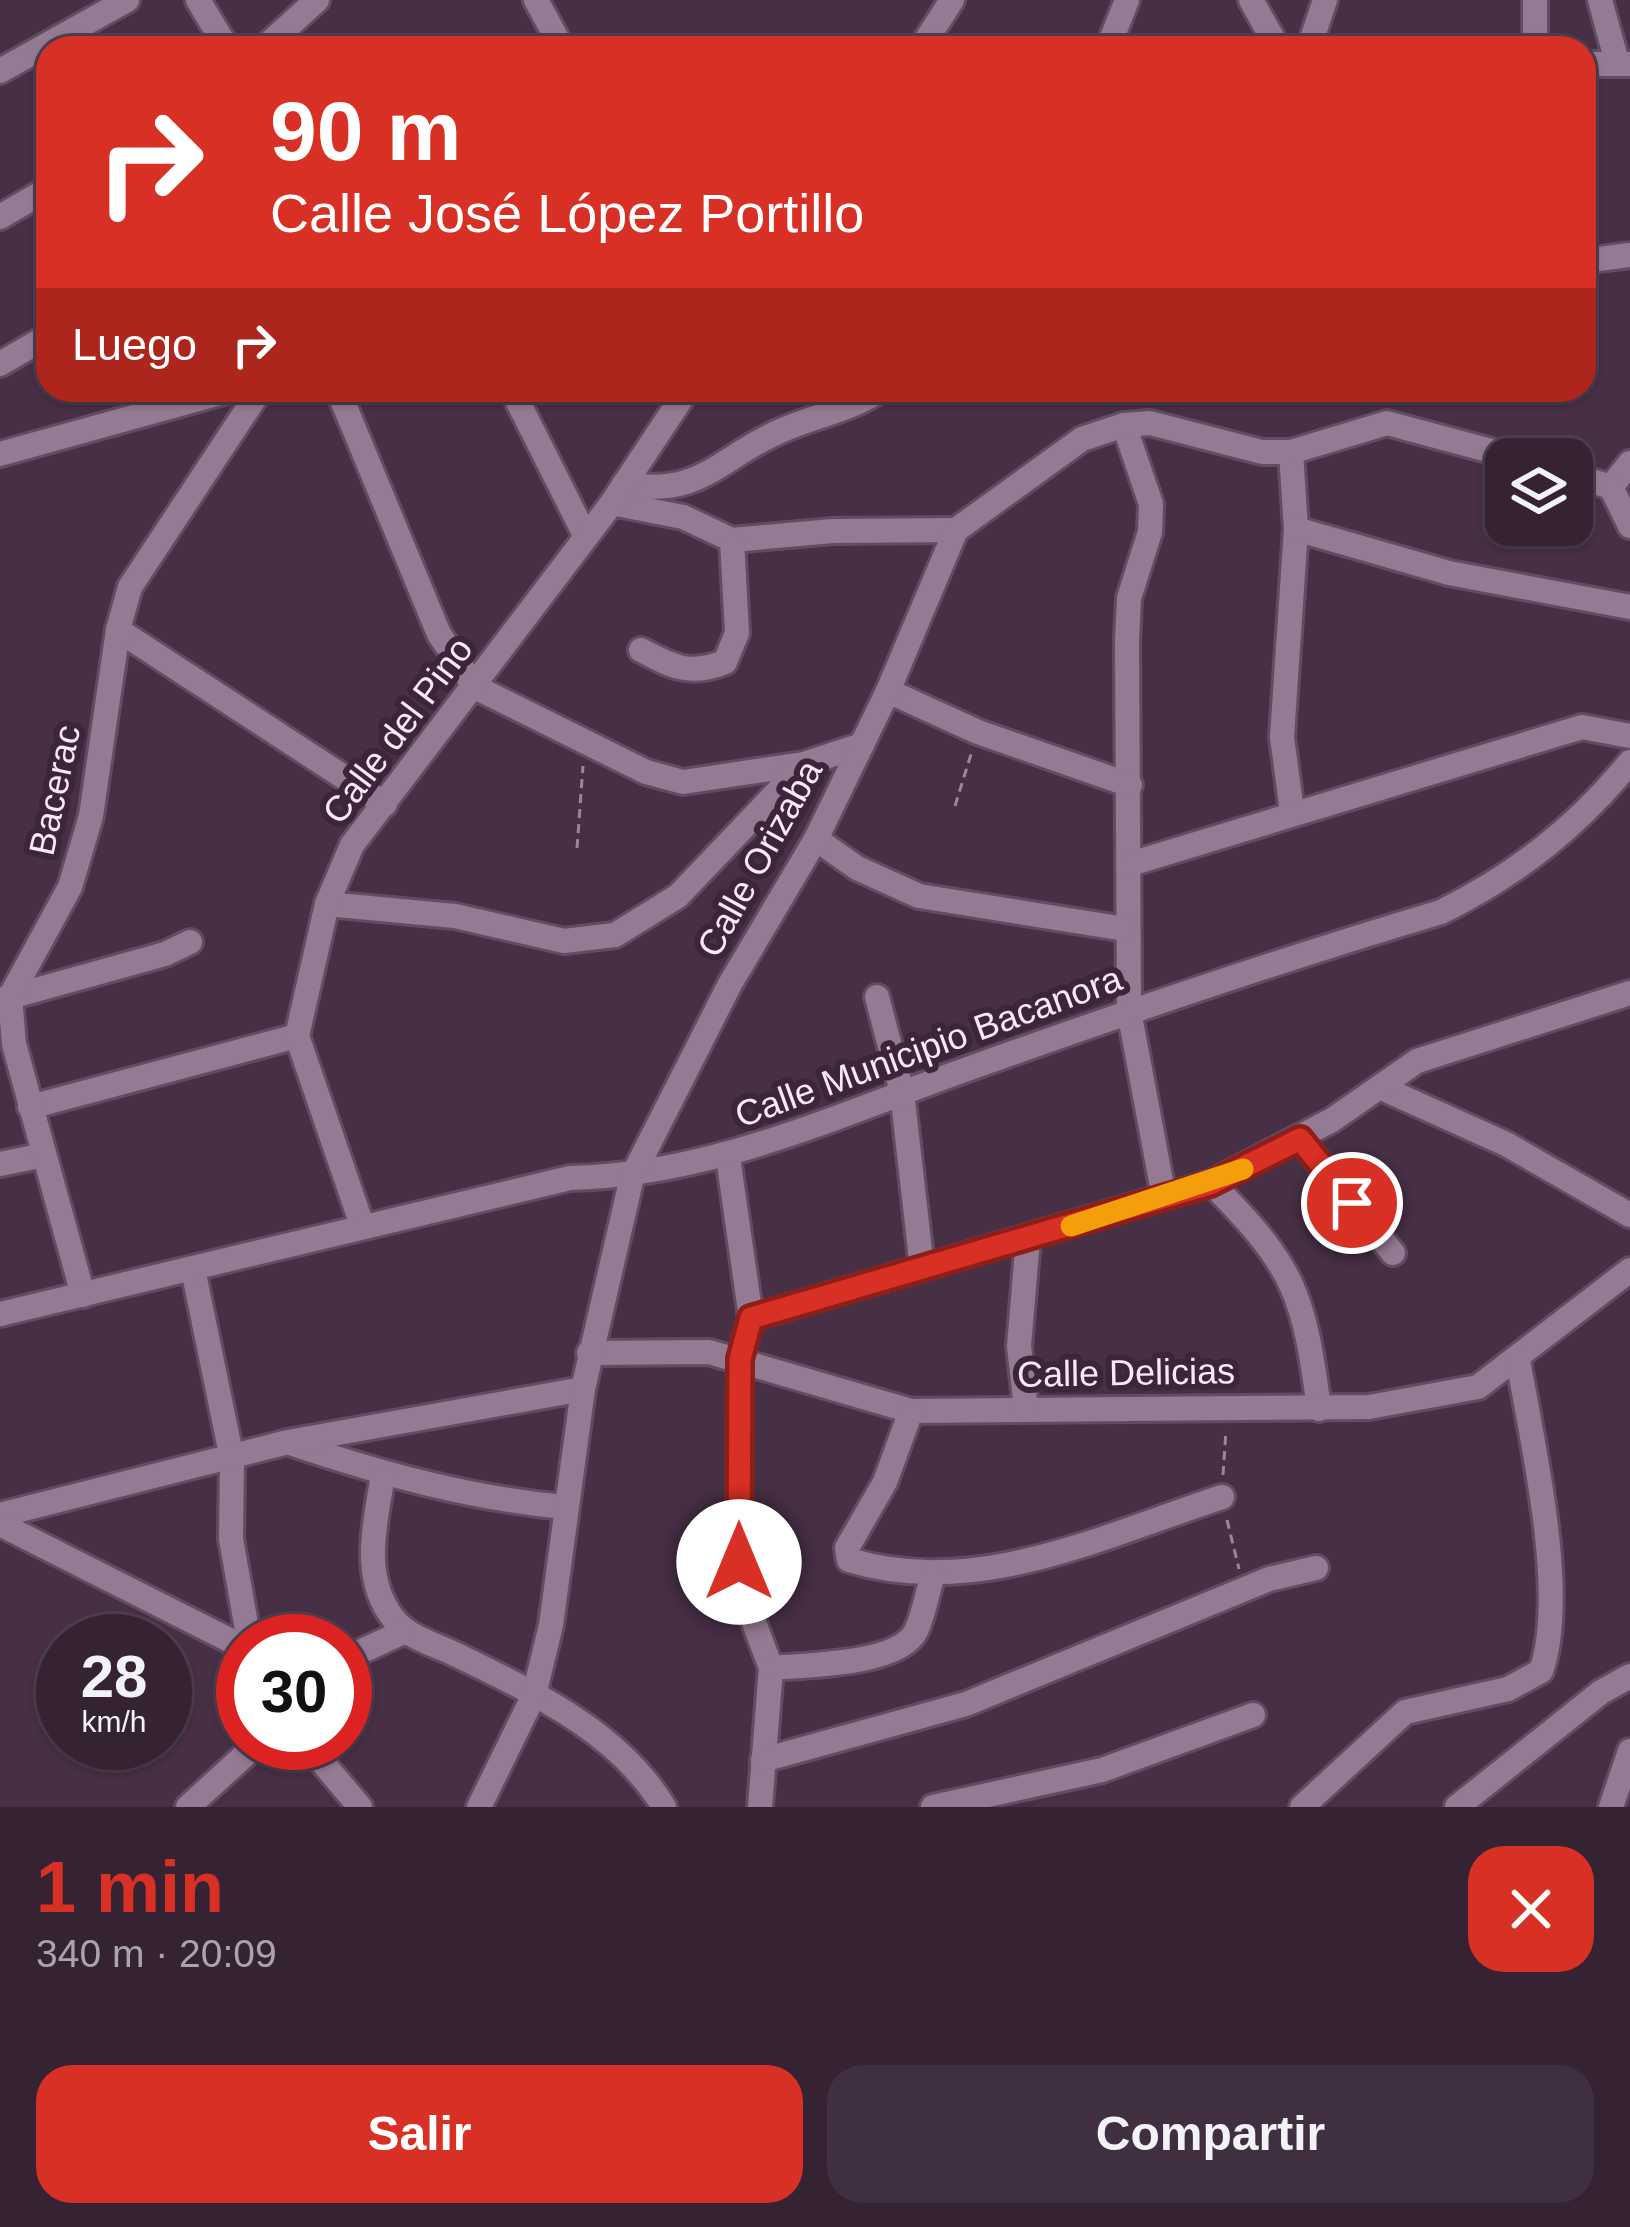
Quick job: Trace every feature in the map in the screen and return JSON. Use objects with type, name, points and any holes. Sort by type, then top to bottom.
[{"type":"street","points":[[63,36],[127,0]]},
{"type":"street","points":[[198,0],[220,36]]},
{"type":"street","points":[[277,36],[317,0]]},
{"type":"street","points":[[536,0],[556,36]]},
{"type":"street","points":[[929,36],[952,0]]},
{"type":"street","points":[[1113,36],[1127,0]]},
{"type":"street","points":[[1251,0],[1271,36]]},
{"type":"street","points":[[1313,36],[1325,0]]},
{"type":"street","points":[[1535,0],[1535,36]]},
{"type":"street","points":[[1600,0],[1624,63]]},
{"type":"street","points":[[0,71],[36,51]]},
{"type":"street","points":[[0,217],[36,196]]},
{"type":"street","points":[[1596,259],[1630,255]]},
{"type":"street","points":[[0,364],[36,343]]},
{"type":"street","points":[[1,452],[186,402]]},
{"type":"street","name":"Bacerac","points":[[5,998],[70,887],[91,816],[118,630],[130,586],[252,402]]},
{"type":"street","points":[[343,402],[439,634],[475,687],[646,772],[683,782],[804,764],[862,745]]},
{"type":"street","points":[[518,402],[586,537]]},
{"type":"street","name":"Calle del Pino","points":[[297,1036],[327,904],[352,845],[586,537],[679,402]]},
{"type":"street","points":[[618,493],[676,488],[704,478],[782,429],[856,402]]},
{"type":"street","points":[[618,493],[732,540],[833,531],[956,530],[1082,439],[1124,425],[1150,423],[1262,452],[1292,452],[1387,423],[1485,449]]},
{"type":"street","points":[[1124,425],[1151,504],[1150,532],[1129,598],[1129,1011],[1164,1197]]},
{"type":"street","points":[[1292,452],[1296,529],[1282,737],[1292,812]]},
{"type":"street","points":[[1611,487],[1630,463]]},
{"type":"street","points":[[1593,481],[1611,487],[1630,526]]},
{"type":"street","points":[[1296,529],[1449,573],[1630,608]]},
{"type":"street","name":"Calle Orizaba","points":[[479,1807],[534,1695],[551,1625],[589,1353],[632,1177],[730,984],[816,838],[888,691],[956,530]]},
{"type":"street","points":[[641,650],[680,671],[700,672],[725,662],[737,633],[732,540]]},
{"type":"street","points":[[118,630],[385,804]]},
{"type":"street","points":[[888,691],[978,732],[1130,784]]},
{"type":"street","points":[[1130,864],[1582,727],[1630,736]]},
{"type":"street","name":"Calle Municipio Bacanora","points":[[83,1294],[570,1178],[632,1177],[728,1157],[1129,1011],[1441,911],[1489,888],[1565,834],[1630,762]]},
{"type":"street","points":[[327,904],[455,916],[564,941],[614,935],[678,896],[804,764]]},
{"type":"street","points":[[816,838],[873,876],[919,896],[1126,929]]},
{"type":"street","points":[[0,1314],[83,1294],[30,1107],[5,998],[165,954],[190,942]]},
{"type":"street","points":[[751,1318],[1210,1184],[1300,1139],[1384,1089],[1417,1060],[1630,993]]},
{"type":"street","points":[[877,997],[902,1092],[922,1268]]},
{"type":"street","points":[[30,1107],[297,1036],[362,1225]]},
{"type":"street","points":[[1384,1089],[1506,1144],[1630,1215]]},
{"type":"street","points":[[1300,1139],[1394,1252]]},
{"type":"street","points":[[0,1164],[44,1155]]},
{"type":"street","points":[[728,1157],[751,1318],[740,1359],[739,1562],[746,1601],[771,1668],[760,1807]]},
{"type":"street","points":[[1210,1184],[1281,1257],[1311,1342],[1319,1409]]},
{"type":"street","points":[[1026,1409],[1019,1346],[1028,1239]]},
{"type":"street","points":[[194,1269],[232,1459],[231,1539],[242,1614]]},
{"type":"street","name":"Calle Delicias","points":[[589,1353],[710,1352],[910,1411],[1227,1405],[1319,1409],[1459,1393],[1518,1360],[1630,1270]]},
{"type":"street","points":[[1302,1807],[1405,1712],[1508,1689],[1540,1671],[1547,1652],[1546,1559],[1518,1360]]},
{"type":"street","points":[[0,1519],[288,1442],[583,1389]]},
{"type":"street","points":[[910,1411],[885,1481],[847,1548],[849,1560],[933,1575],[1017,1564],[1222,1497]]},
{"type":"street","points":[[288,1442],[383,1475],[491,1500],[564,1508]]},
{"type":"street","points":[[383,1475],[372,1559],[387,1610],[404,1632],[534,1695],[633,1761],[664,1807]]},
{"type":"street","points":[[0,1519],[216,1629]]},
{"type":"street","points":[[763,1760],[965,1704],[1269,1579],[1316,1568]]},
{"type":"street","points":[[771,1668],[844,1661],[902,1646],[915,1634],[933,1575]]},
{"type":"street","points":[[372,1646],[404,1632]]},
{"type":"street","points":[[1457,1807],[1601,1692],[1630,1676]]},
{"type":"street","points":[[933,1807],[1102,1770],[1253,1714]]},
{"type":"street","points":[[1611,1807],[1630,1751]]},
{"type":"street","points":[[188,1807],[228,1770]]},
{"type":"street","points":[[329,1770],[360,1807]]},
{"type":"path","points":[[956,806],[978,732]]},
{"type":"path","points":[[577,848],[585,743]]},
{"type":"slow traffic","points":[[1071,1226],[1210,1184],[1243,1169]]},
{"type":"route","points":[[739,1562],[740,1359],[751,1318],[1210,1184],[1300,1139],[1352,1203]]}]
